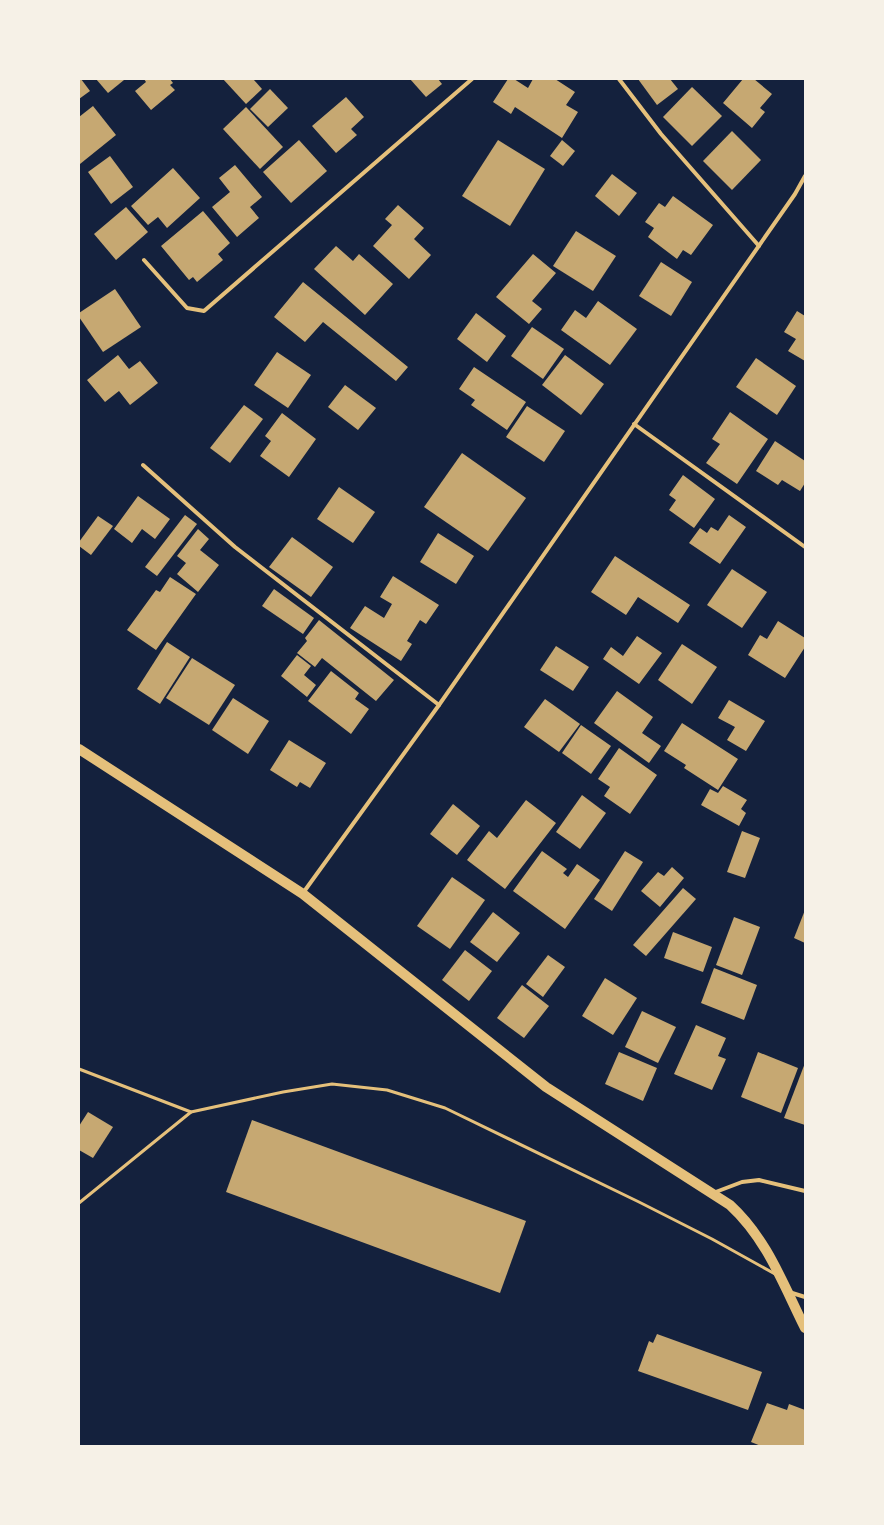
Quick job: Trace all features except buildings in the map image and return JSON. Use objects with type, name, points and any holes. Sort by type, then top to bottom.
[{"type":"main road","points":[[79,749],[303,894],[546,1087],[730,1205],[751,1227],[782,1277],[805,1328]]},
{"type":"street","points":[[144,260],[187,308],[204,311],[472,79]]},
{"type":"street","points":[[619,79],[660,134],[759,246]]},
{"type":"street","points":[[303,894],[439,705],[795,194],[805,176]]},
{"type":"street","points":[[634,424],[805,547]]},
{"type":"street","points":[[143,465],[235,547],[439,705]]},
{"type":"street","points":[[713,1193],[742,1182],[759,1180],[805,1192]]},
{"type":"street","points":[[789,1292],[805,1297]]},
{"type":"lane","points":[[79,1069],[191,1112]]},
{"type":"lane","points":[[79,1203],[191,1112],[284,1092],[332,1084],[387,1090],[445,1108],[639,1202],[782,1277]]}]
